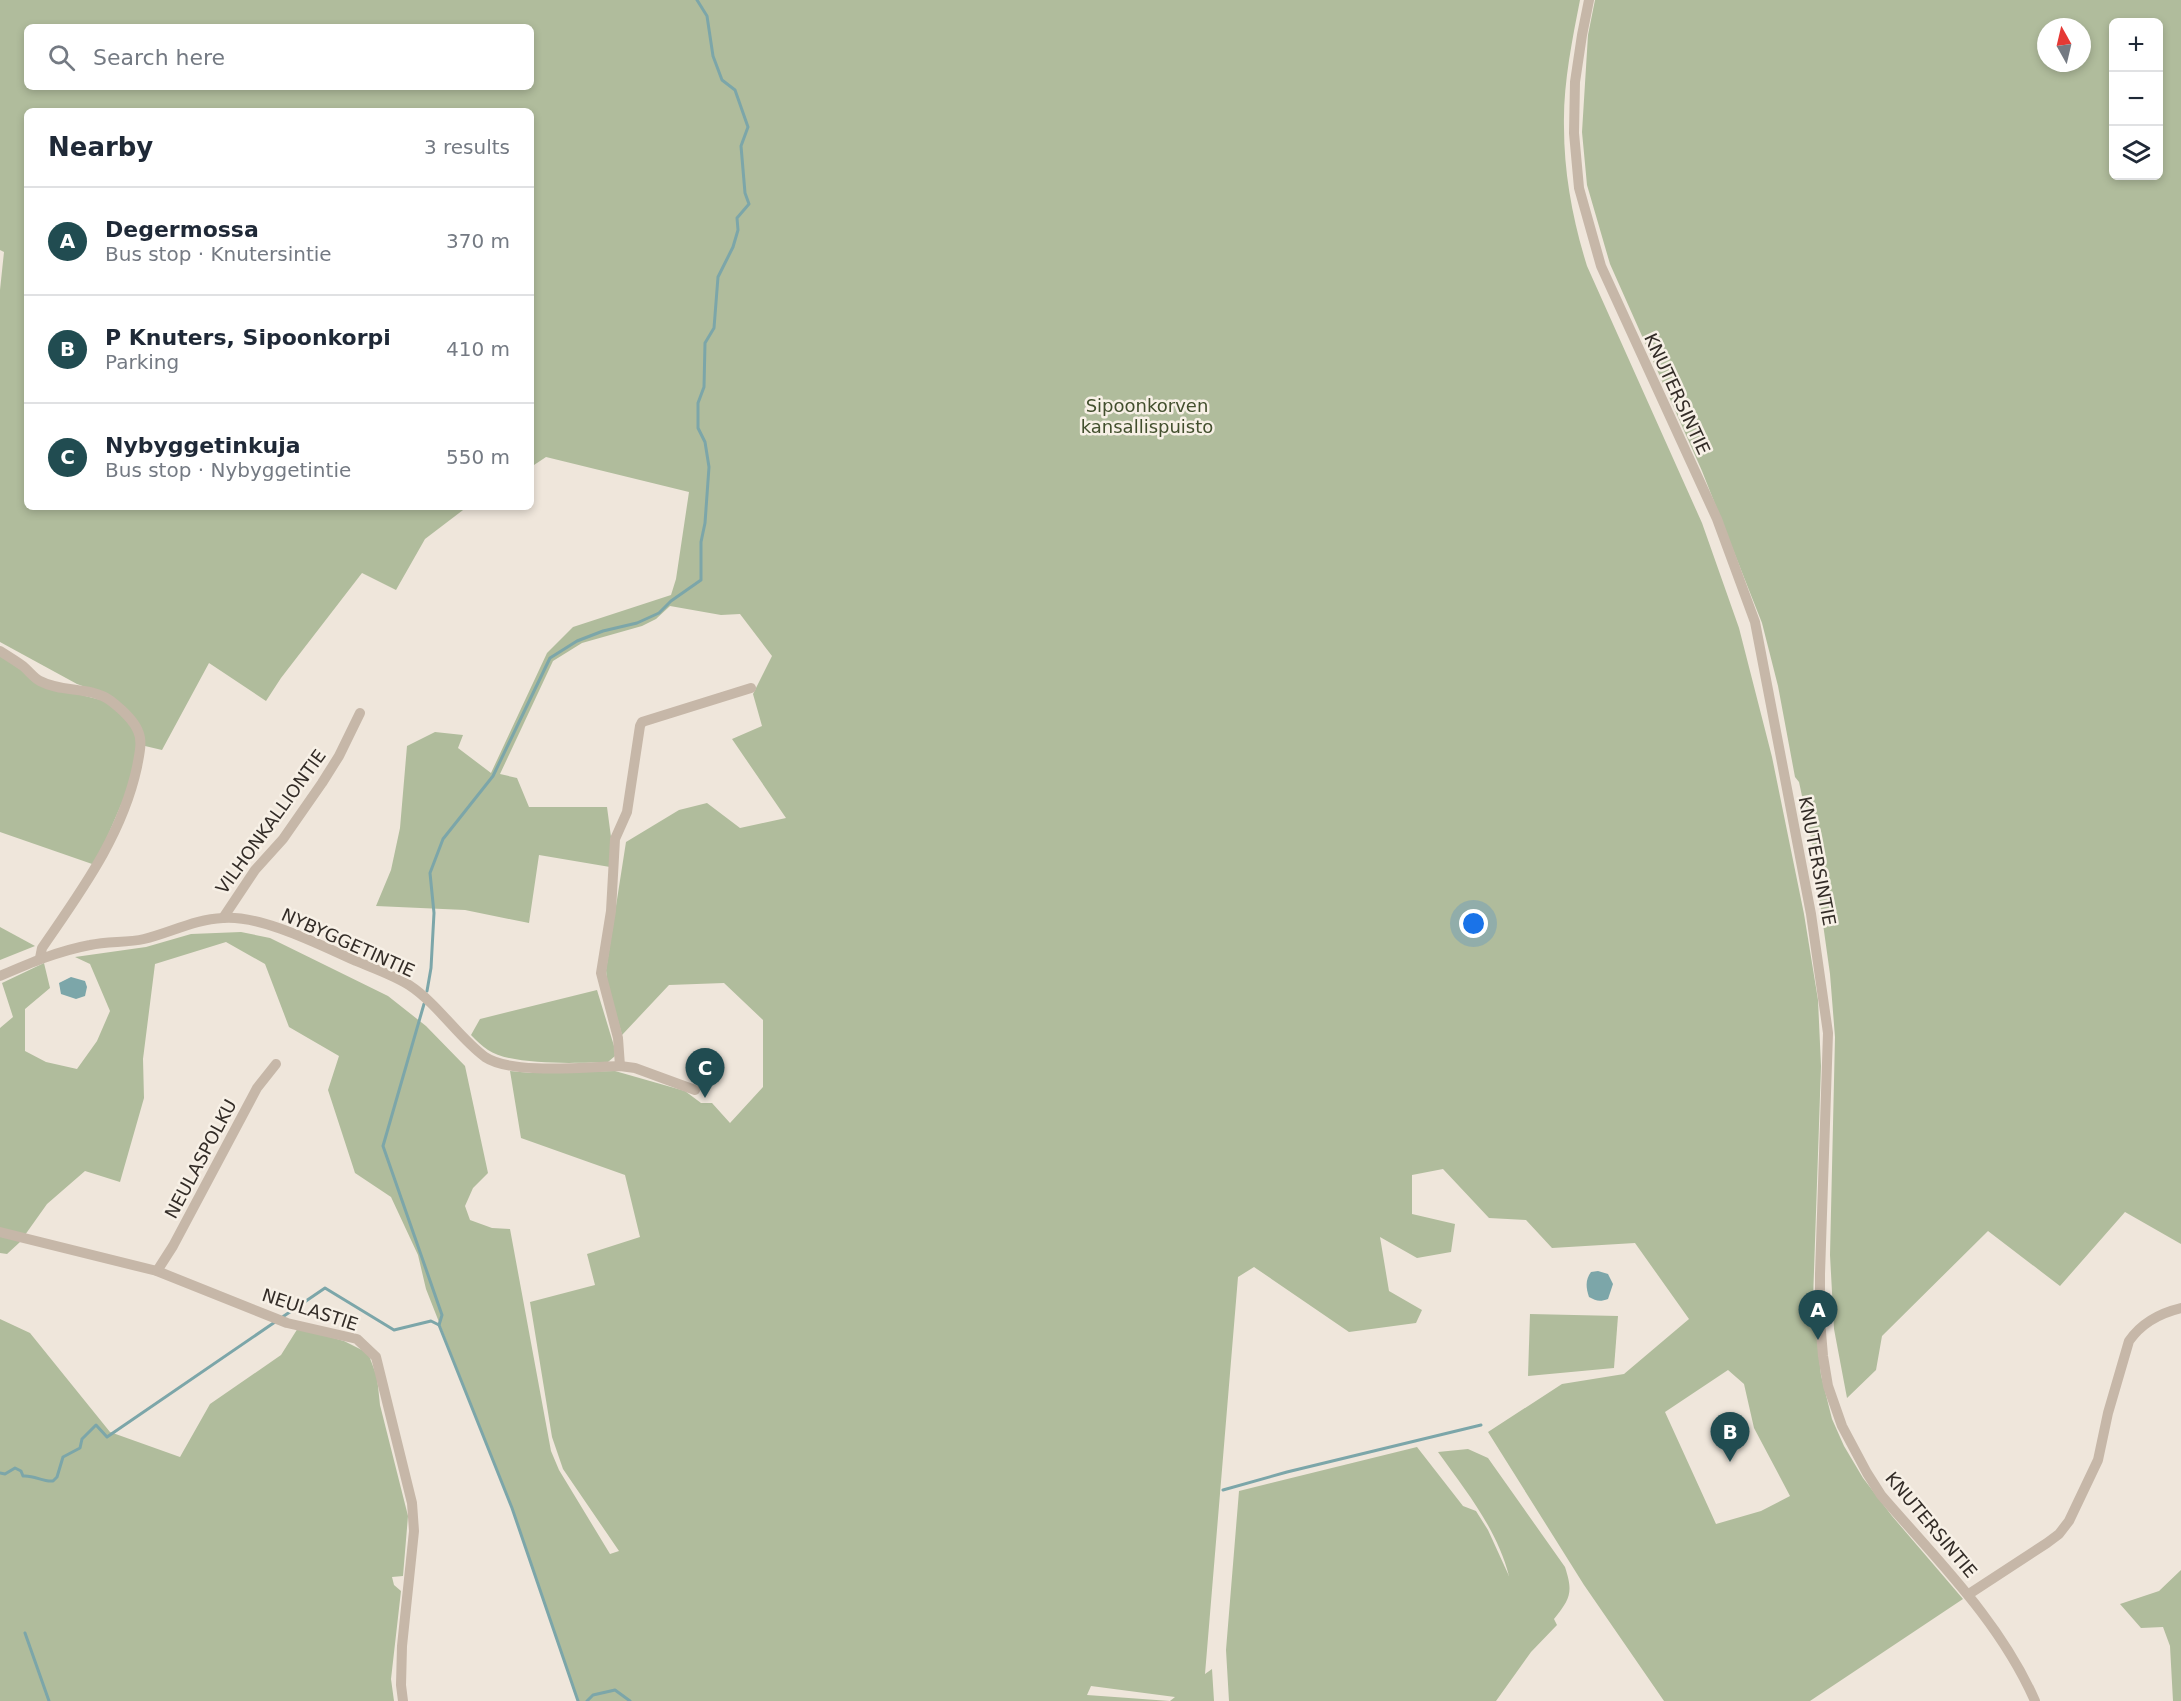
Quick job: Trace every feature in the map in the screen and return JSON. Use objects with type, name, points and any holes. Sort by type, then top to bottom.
[{"type":"street","name":"KNUTERSINTIE","points":[[1589,0],[1575,82],[1574,133],[1579,188],[1601,266],[1717,519],[1755,622],[1810,914],[1828,1033],[1820,1320],[1828,1386],[1842,1426],[1881,1495],[1969,1594],[2007,1647],[2035,1701]]},
{"type":"street","points":[[0,651],[40,681],[62,689],[109,699],[129,717],[138,731],[141,746],[132,786],[115,833],[86,885],[42,948],[40,958]]},
{"type":"street","points":[[620,1066],[618,1038],[601,972],[611,911],[615,839],[627,812],[640,726],[642,722],[751,688]]},
{"type":"street","name":"VILHONKALLIONTIE","points":[[223,918],[255,870],[283,839],[322,783],[339,756],[360,713]]},
{"type":"street","name":"NYBYGGETINTIE","points":[[0,976],[40,958],[92,944],[142,940],[191,924],[223,918],[256,922],[281,930],[403,982],[429,1002],[486,1057],[503,1064],[521,1068],[620,1066],[635,1068],[695,1090]]},
{"type":"street","name":"NEULASPOLKU","points":[[157,1271],[173,1246],[257,1088],[276,1064]]},
{"type":"street","name":"NEULASTIE","points":[[0,1232],[157,1271],[286,1322],[357,1340],[376,1357],[412,1503],[414,1531],[402,1646],[403,1701]]},
{"type":"street","points":[[1969,1594],[2047,1544],[2069,1521],[2098,1460],[2108,1413],[2129,1341],[2146,1323],[2163,1312],[2181,1308]]},
{"type":"green space","name":"Sipoonkorven kansallispuisto","points":[[0,0],[1580,0],[1569,63],[1564,111],[1564,145],[1570,197],[1578,232],[1587,266],[1702,523],[1739,628],[1772,757],[1804,914],[1818,1000],[1821,1066],[1813,1300],[1821,1375],[1832,1419],[1844,1446],[1863,1478],[1892,1516],[1963,1599],[1810,1701],[1664,1701],[1584,1585],[1488,1432],[1562,1384],[1624,1374],[1689,1319],[1635,1243],[1552,1248],[1526,1220],[1489,1218],[1443,1169],[1412,1175],[1412,1214],[1455,1224],[1451,1252],[1417,1258],[1380,1237],[1389,1291],[1422,1310],[1416,1323],[1349,1332],[1254,1267],[1238,1277],[1205,1674],[1212,1669],[1214,1701],[1170,1701],[578,1701],[512,1508],[426,1289],[418,1255],[391,1197],[355,1173],[328,1090],[339,1056],[289,1027],[265,964],[226,942],[155,964],[143,1059],[144,1098],[120,1182],[85,1171],[47,1204],[20,1242],[7,1254],[0,1253],[0,1028],[13,1017],[2,983],[44,963],[50,988],[25,1009],[25,1051],[46,1062],[77,1069],[97,1041],[110,1011],[90,964],[75,957],[146,947],[191,934],[241,932],[270,938],[388,996],[426,1026],[465,1066],[488,1173],[473,1188],[465,1206],[470,1220],[492,1228],[510,1229],[551,1451],[559,1470],[610,1554],[619,1551],[563,1469],[552,1437],[530,1302],[595,1285],[587,1254],[640,1237],[625,1175],[521,1138],[510,1071],[531,1073],[615,1071],[685,1091],[701,1103],[712,1103],[730,1123],[763,1087],[763,1020],[724,983],[669,985],[622,1035],[607,982],[606,970],[626,842],[679,810],[707,803],[740,828],[786,818],[732,739],[762,726],[753,694],[772,656],[740,614],[721,615],[670,606],[656,619],[642,626],[582,643],[553,661],[500,774],[517,778],[529,807],[607,807],[611,837],[610,867],[539,855],[529,923],[465,910],[376,906],[391,870],[400,828],[407,746],[435,732],[463,735],[458,748],[491,773],[547,653],[573,627],[671,595],[676,579],[689,492],[546,457],[534,465],[534,108],[24,108],[24,510],[463,510],[425,539],[396,590],[362,573],[266,701],[209,663],[162,750],[145,746],[113,697],[77,684],[0,642],[0,290],[4,252],[0,250]],"holes":[[[1728,1370],[1744,1384],[1754,1428],[1790,1496],[1761,1511],[1716,1524],[1665,1412]],[[1091,1686],[1175,1697],[1170,1701],[1087,1695]]]},
{"type":"green space","points":[[1595,0],[2181,0],[2181,1244],[2125,1212],[2060,1286],[1988,1231],[1882,1336],[1876,1370],[1847,1398],[1834,1329],[1830,1255],[1835,1037],[1830,974],[1811,838],[1799,782],[1795,777],[1778,686],[1762,623],[1702,471],[1610,264],[1587,185],[1582,132],[1588,35]]},
{"type":"green space","points":[[0,655],[42,685],[105,701],[128,719],[139,742],[130,784],[95,865],[0,832]]},
{"type":"green space","points":[[0,927],[35,946],[0,960]]},
{"type":"green space","points":[[597,990],[614,1046],[615,1056],[608,1062],[546,1062],[512,1059],[488,1050],[471,1035],[480,1019]]},
{"type":"green space","points":[[1530,1314],[1618,1316],[1614,1368],[1528,1376]]},
{"type":"green space","points":[[0,1319],[30,1333],[110,1432],[180,1457],[210,1404],[281,1355],[298,1328],[344,1341],[368,1353],[377,1377],[380,1405],[408,1516],[403,1576],[392,1577],[394,1585],[401,1591],[391,1679],[394,1701],[0,1701]]},
{"type":"green space","points":[[1417,1447],[1463,1506],[1476,1511],[1488,1530],[1509,1576],[1489,1526],[1438,1452],[1468,1449],[1488,1458],[1565,1567],[1570,1589],[1564,1606],[1554,1619],[1557,1625],[1531,1652],[1496,1701],[1229,1701],[1226,1650],[1239,1491]]},
{"type":"green space","points":[[2181,1570],[2181,1701],[2173,1701],[2170,1646],[2163,1627],[2141,1628],[2120,1604],[2159,1591]]},
{"type":"water","points":[[71,977],[85,981],[87,987],[85,996],[76,999],[61,994],[59,983]]},
{"type":"water","points":[[1598,1271],[1608,1274],[1613,1284],[1608,1299],[1603,1301],[1589,1297],[1587,1290],[1589,1275],[1591,1272]]},
{"type":"waterway","points":[[427,991],[431,968],[434,913],[430,873],[443,839],[493,776],[550,658],[577,641],[603,631],[637,623],[659,613],[671,601],[701,580],[701,542],[705,523],[709,467],[705,442],[698,428],[698,403],[704,387],[705,343],[714,328],[718,277],[733,247],[738,230],[737,218],[749,204],[745,193],[741,146],[748,127],[735,90],[722,80],[713,56],[707,16],[697,0]]},
{"type":"waterway","points":[[424,1004],[383,1146],[442,1315],[439,1325],[512,1508],[578,1701]]},
{"type":"waterway","points":[[281,1318],[325,1288],[394,1330],[431,1321],[439,1325]]},
{"type":"waterway","points":[[0,1473],[5,1474],[15,1468],[21,1471],[23,1476],[53,1481],[57,1477],[63,1457],[80,1448],[82,1439],[96,1425],[107,1437],[275,1322]]},
{"type":"waterway","points":[[1223,1490],[1287,1472],[1481,1425]]},
{"type":"waterway","points":[[25,1633],[49,1701]]},
{"type":"waterway","points":[[587,1701],[593,1695],[615,1690],[630,1701]]},
{"type":"place","name":"Nybyggetinkuja","points":[[705,1098]]},
{"type":"place","name":"Degermossa","points":[[1818,1340]]},
{"type":"place","name":"P Knuters, Sipoonkorpi","points":[[1730,1462]]}]
